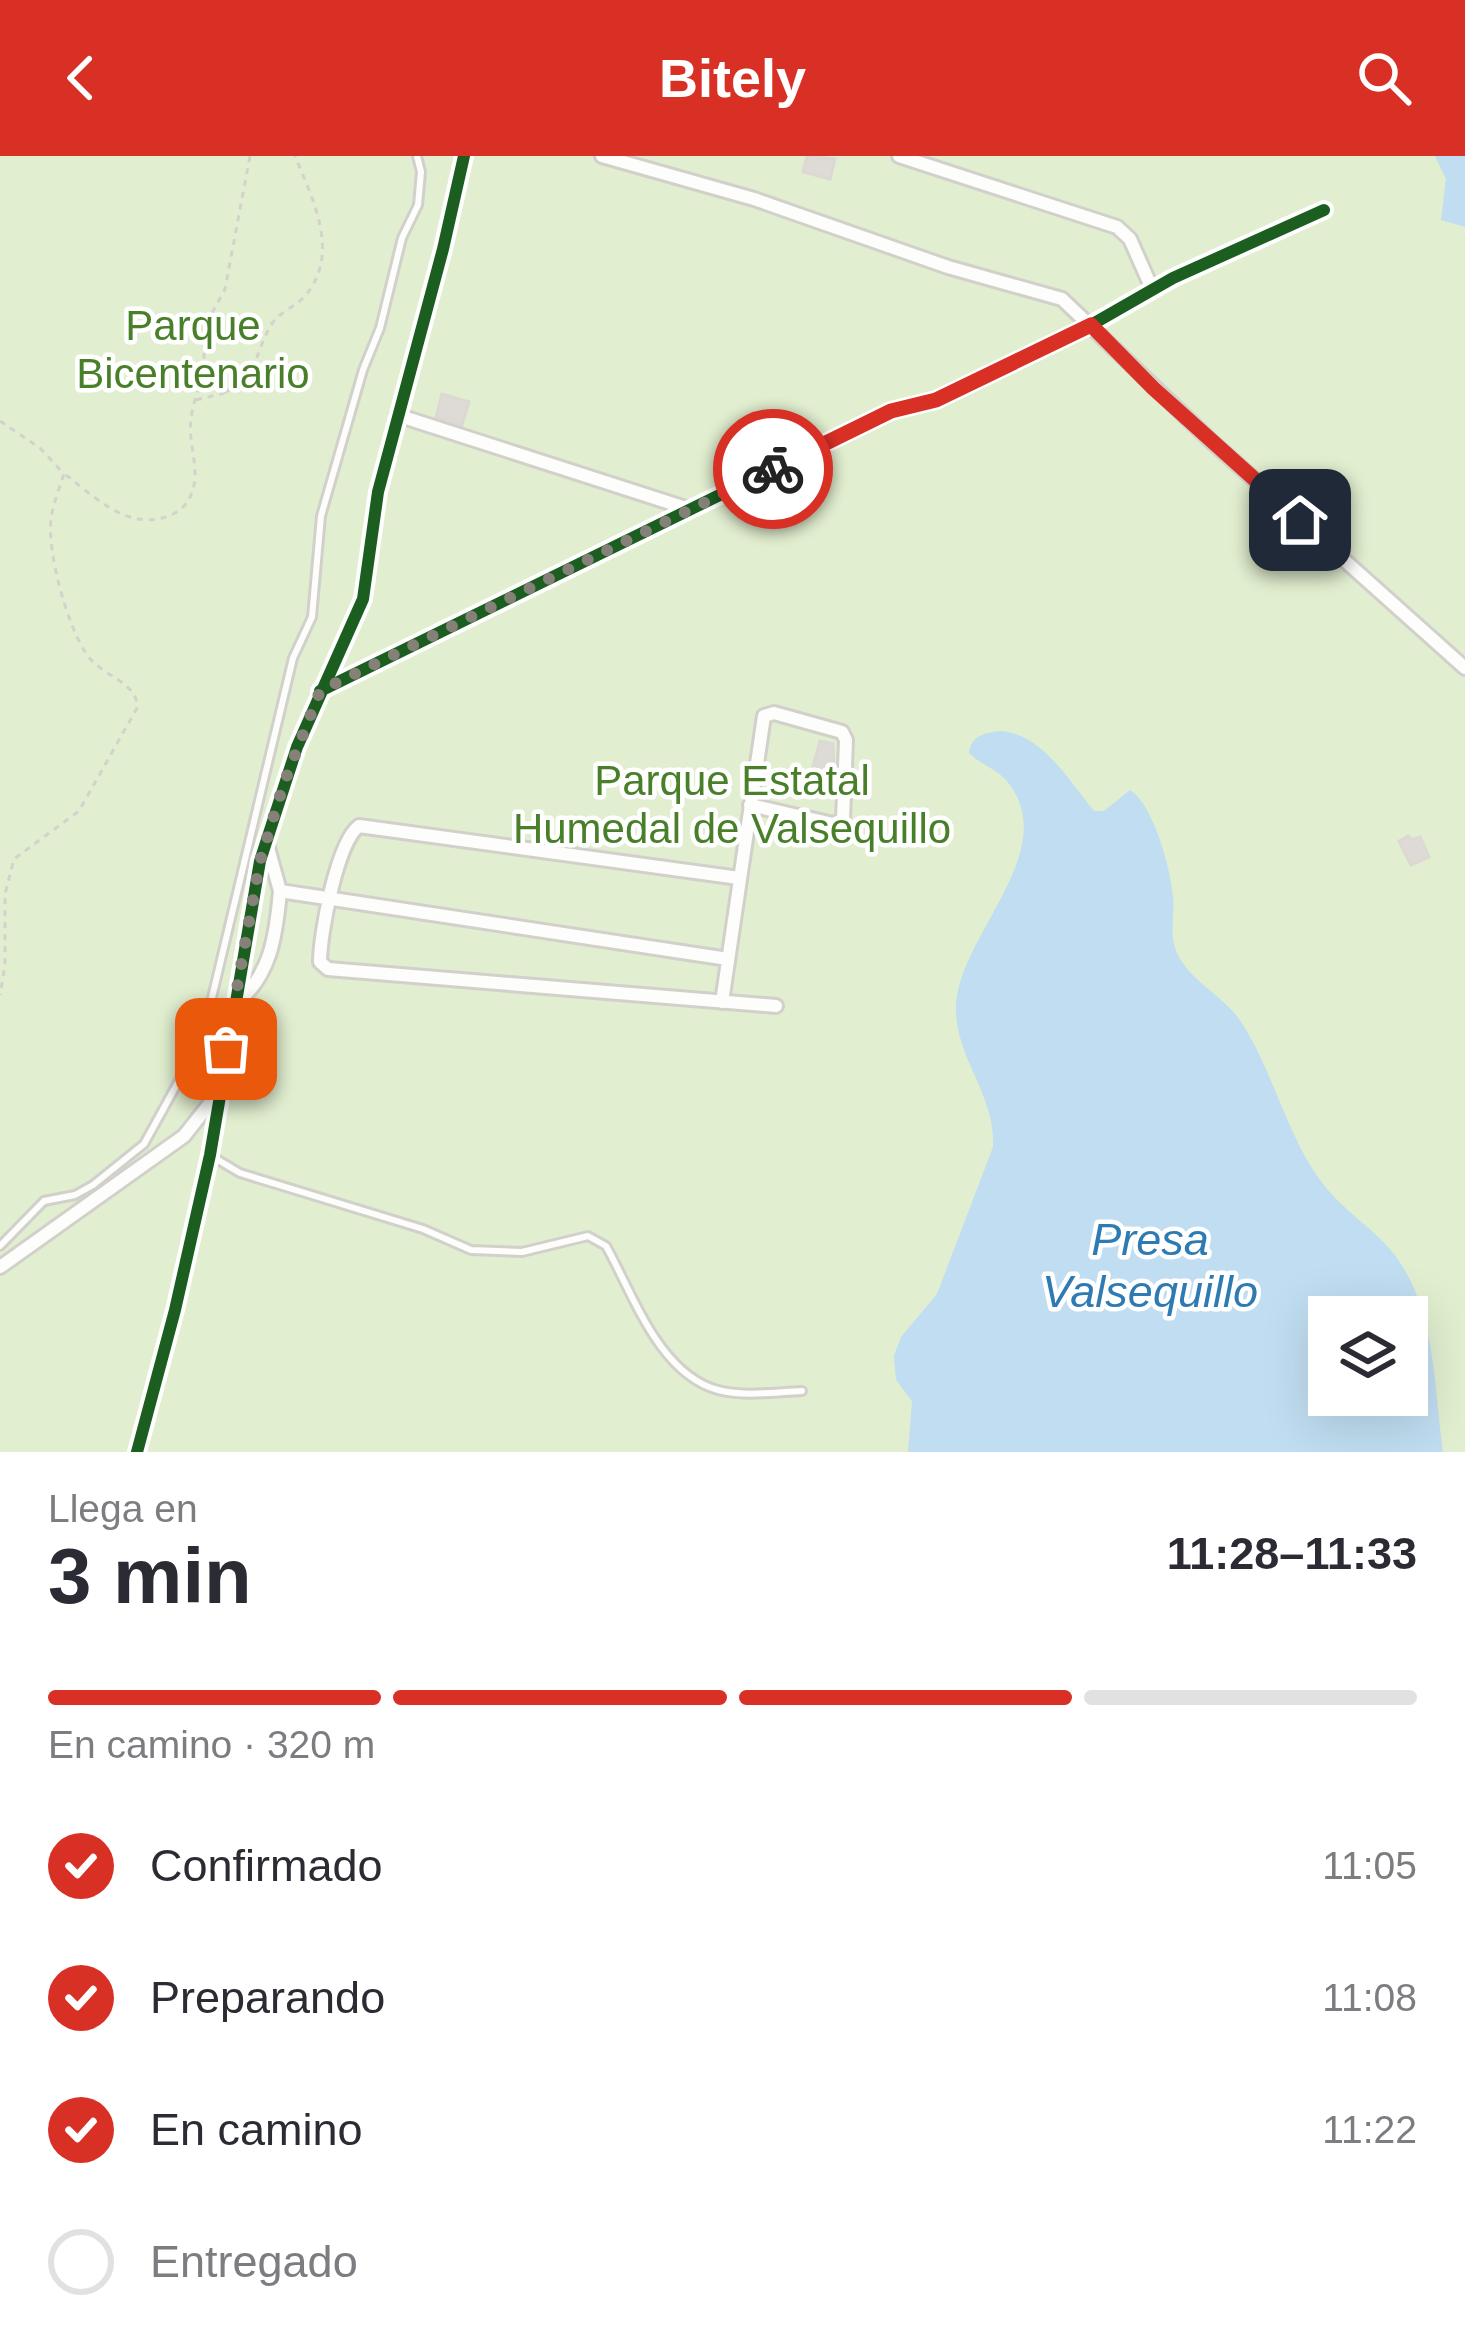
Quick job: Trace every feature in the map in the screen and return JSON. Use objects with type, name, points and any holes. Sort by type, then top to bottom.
[{"type":"street","points":[[136,1452],[210,1155],[233,1006],[266,842],[320,691],[362,599],[378,492],[464,156]]},
{"type":"street","points":[[602,156],[754,199],[949,267],[1048,293],[1074,308],[1167,401],[1465,668]]},
{"type":"street","points":[[899,156],[1117,227],[1130,239],[1153,291]]},
{"type":"street","points":[[320,691],[891,411],[936,400],[1324,210]]},
{"type":"street","points":[[397,415],[692,510]]},
{"type":"street","points":[[722,1002],[749,805],[764,716],[774,713],[842,732],[846,740],[843,820],[832,824],[749,805]]},
{"type":"street","points":[[739,878],[359,826],[348,838],[319,957],[328,969],[776,1006]]},
{"type":"street","points":[[233,1006],[261,976],[277,932],[280,891],[266,842]]},
{"type":"street","points":[[280,891],[728,959]]},
{"type":"street","points":[[0,1267],[184,1136],[218,1093]]},
{"type":"lane","points":[[0,1246],[44,1201],[75,1195],[93,1185],[144,1144],[204,1031],[293,658],[312,617],[321,517],[386,309],[397,254],[418,205],[421,172],[417,156]]},
{"type":"lane","points":[[210,1155],[240,1173],[423,1228],[471,1250],[523,1252],[575,1237],[597,1239],[606,1246],[667,1354],[681,1370],[722,1391],[802,1391]]},
{"type":"path","points":[[0,421],[40,448],[64,474],[110,509],[128,518],[163,518],[188,502],[194,485],[190,419],[205,375],[204,328],[225,289],[250,156]]},
{"type":"path","points":[[196,400],[224,393],[251,375],[273,322],[301,301],[319,271],[321,220],[295,156]]},
{"type":"path","points":[[205,375],[224,393]]},
{"type":"path","points":[[0,995],[5,894],[14,859],[79,811],[137,708],[138,698],[132,690],[88,658],[70,620],[51,537],[53,506],[64,474]]},
{"type":"green space","name":"Parque Estatal Humedal de Valsequillo","points":[[0,156],[1465,156],[1465,1452],[0,1452]]},
{"type":"water","points":[[1435,156],[1465,156],[1465,227],[1441,220],[1446,179]]},
{"type":"water","name":"Presa Valsequillo","points":[[985,734],[1015,734],[1042,750],[1094,811],[1104,811],[1130,790],[1146,809],[1169,870],[1173,938],[1182,962],[1243,1025],[1308,1162],[1338,1201],[1389,1248],[1417,1296],[1308,1296],[1308,1416],[1428,1416],[1428,1336],[1443,1452],[908,1452],[912,1401],[896,1380],[894,1356],[901,1337],[937,1294],[993,1147],[989,1112],[963,1048],[956,1014],[959,986],[970,956],[1016,866],[1023,837],[1021,808],[1006,780],[969,753],[976,739]]},
{"type":"building","points":[[807,156],[835,159],[830,179],[803,172]]},
{"type":"building","points":[[442,394],[469,402],[462,425],[436,417]]},
{"type":"building","points":[[820,741],[833,744],[834,778],[812,770]]},
{"type":"building","points":[[1408,836],[1412,840],[1420,837],[1429,857],[1411,865],[1399,841]]},
{"type":"cycle path","points":[[137,1452],[210,1155],[260,861],[297,747],[363,599],[378,492],[464,156]]},
{"type":"cycle path","points":[[320,691],[891,411],[936,400],[1091,325],[1173,278],[1324,210]]},
{"type":"way so far","points":[[226,1049],[260,861],[320,691],[773,469]]},
{"type":"route","points":[[773,469],[891,411],[936,400],[1091,325],[1153,388],[1300,520]]},
{"type":"park label","name":"Parque Bicentenario","points":[[193,350]]}]
